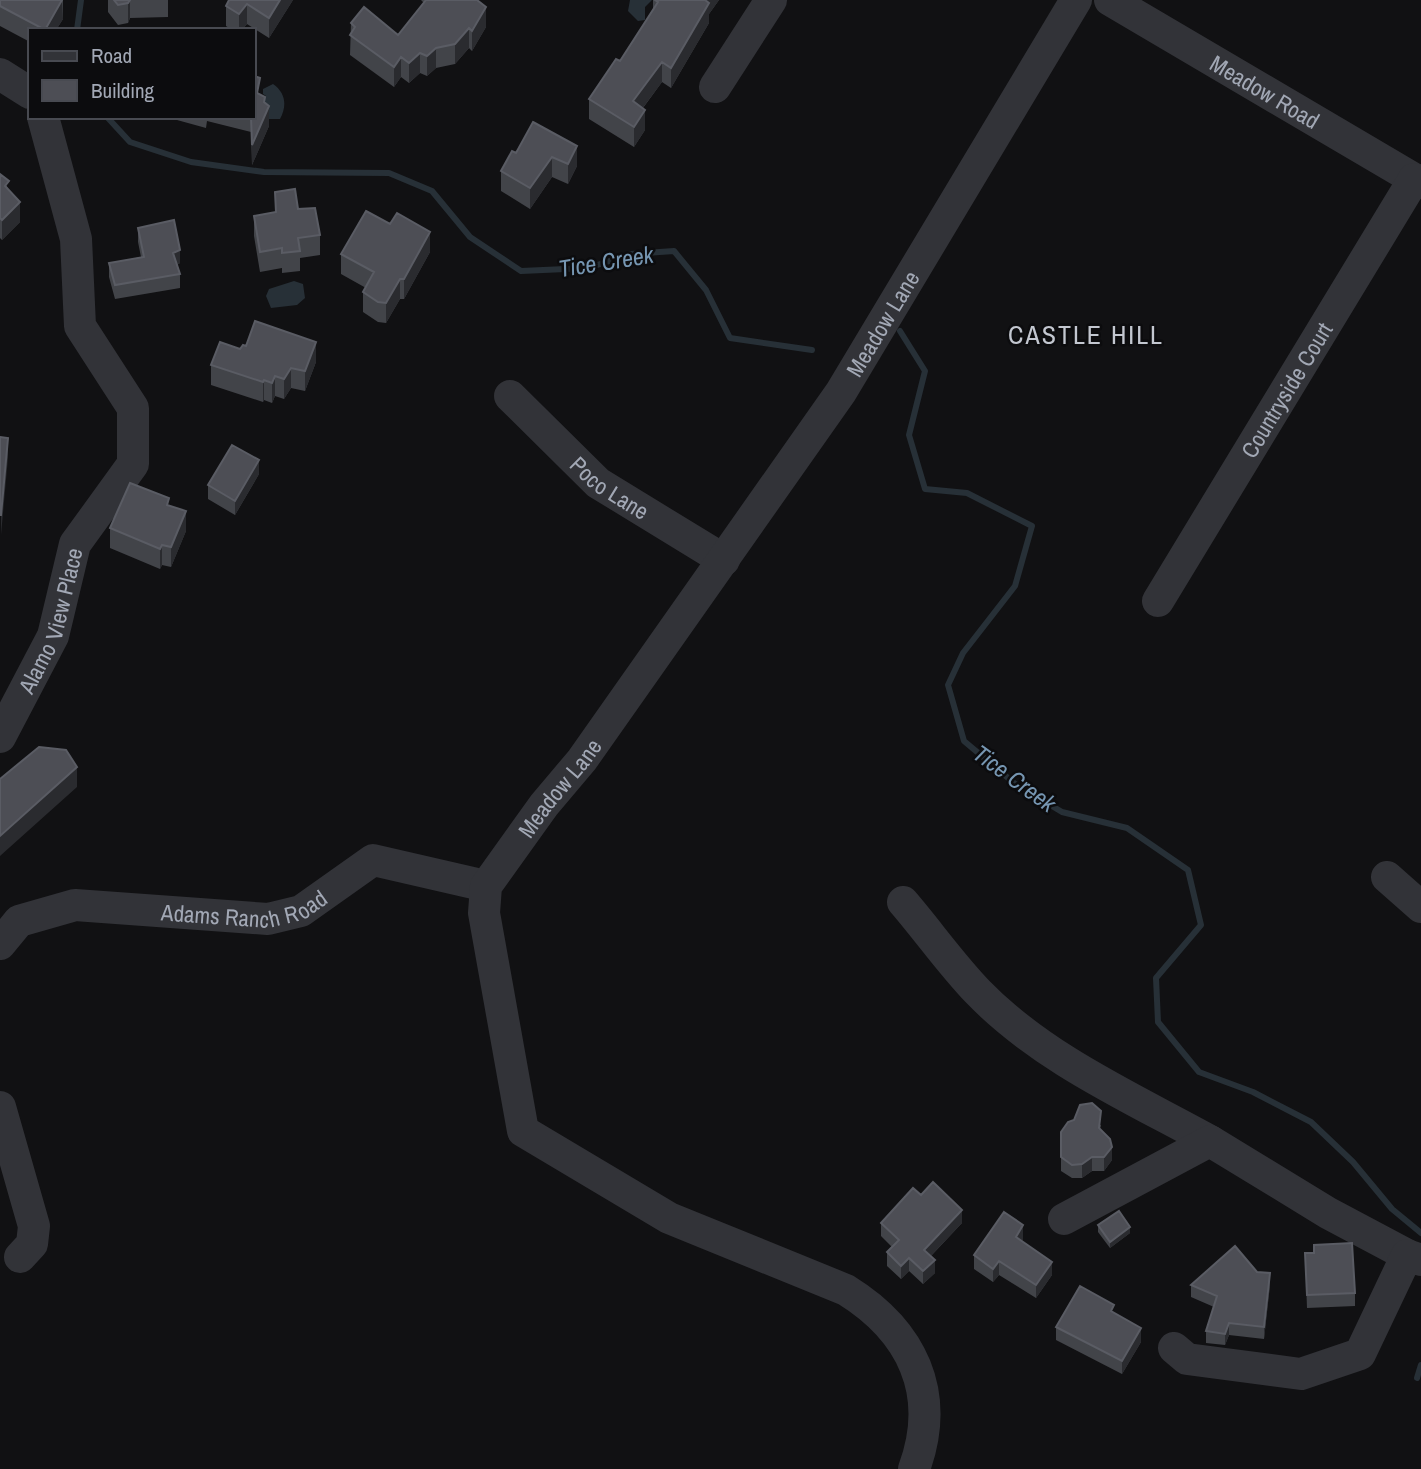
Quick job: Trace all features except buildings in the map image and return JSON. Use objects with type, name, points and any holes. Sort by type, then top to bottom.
[{"type":"street","points":[[715,87],[771,0]]},
{"type":"street","name":"Meadow Lane","points":[[486,886],[544,805],[582,760],[841,392],[1076,0]]},
{"type":"street","name":"Meadow Road","points":[[1110,0],[1418,181]]},
{"type":"street","points":[[0,74],[28,92]]},
{"type":"street","name":"Alamo View Place","points":[[0,737],[53,636],[75,544],[133,464],[133,408],[80,326],[76,239],[44,119]]},
{"type":"street","name":"Countryside Court","points":[[1158,601],[1418,181]]},
{"type":"street","name":"Poco Lane","points":[[510,396],[598,483],[724,560]]},
{"type":"street","name":"Adams Ranch Road","points":[[0,944],[19,921],[75,905],[268,919],[301,911],[373,860],[486,886]]},
{"type":"street","points":[[1387,877],[1421,907]]},
{"type":"street","points":[[486,886],[484,913],[523,1131],[669,1218],[846,1290],[891,1325],[913,1354],[923,1389],[920,1452],[914,1469]]},
{"type":"street","points":[[903,902],[978,992],[1040,1044],[1080,1070],[1210,1141],[1328,1213],[1414,1257],[1360,1354],[1301,1374],[1186,1359],[1174,1348]]},
{"type":"street","points":[[0,1107],[34,1226],[32,1244],[20,1257]]},
{"type":"street","points":[[1064,1220],[1210,1141]]},
{"type":"shaded area","points":[[630,0],[652,0],[645,7],[645,20],[638,21],[628,11]]},
{"type":"shaded area","points":[[273,84],[281,91],[284,100],[280,119],[269,119],[263,102],[266,96],[263,89]]},
{"type":"shaded area","points":[[294,281],[303,284],[305,298],[297,305],[271,308],[266,296],[269,289]]},
{"type":"waterway","name":"Tice Creek","points":[[77,28],[81,0]]},
{"type":"waterway","name":"Tice Creek","points":[[109,119],[130,142],[191,162],[264,172],[389,173],[432,191],[470,237],[521,271],[588,268],[631,254],[674,251],[706,290],[730,338],[812,350]]},
{"type":"waterway","name":"Tice Creek","points":[[900,331],[925,371],[909,435],[925,489],[967,493],[1032,526],[1015,586],[963,653],[948,685],[964,741],[1014,783],[1062,812],[1127,828],[1188,870],[1201,925],[1156,978],[1158,1022],[1199,1072],[1253,1092],[1311,1122],[1353,1162],[1392,1209],[1421,1233]]},
{"type":"waterway","name":"Tice Creek","points":[[1417,1378],[1421,1365]]},
{"type":"district","name":"CASTLE HILL","points":[[1086,334]]}]
